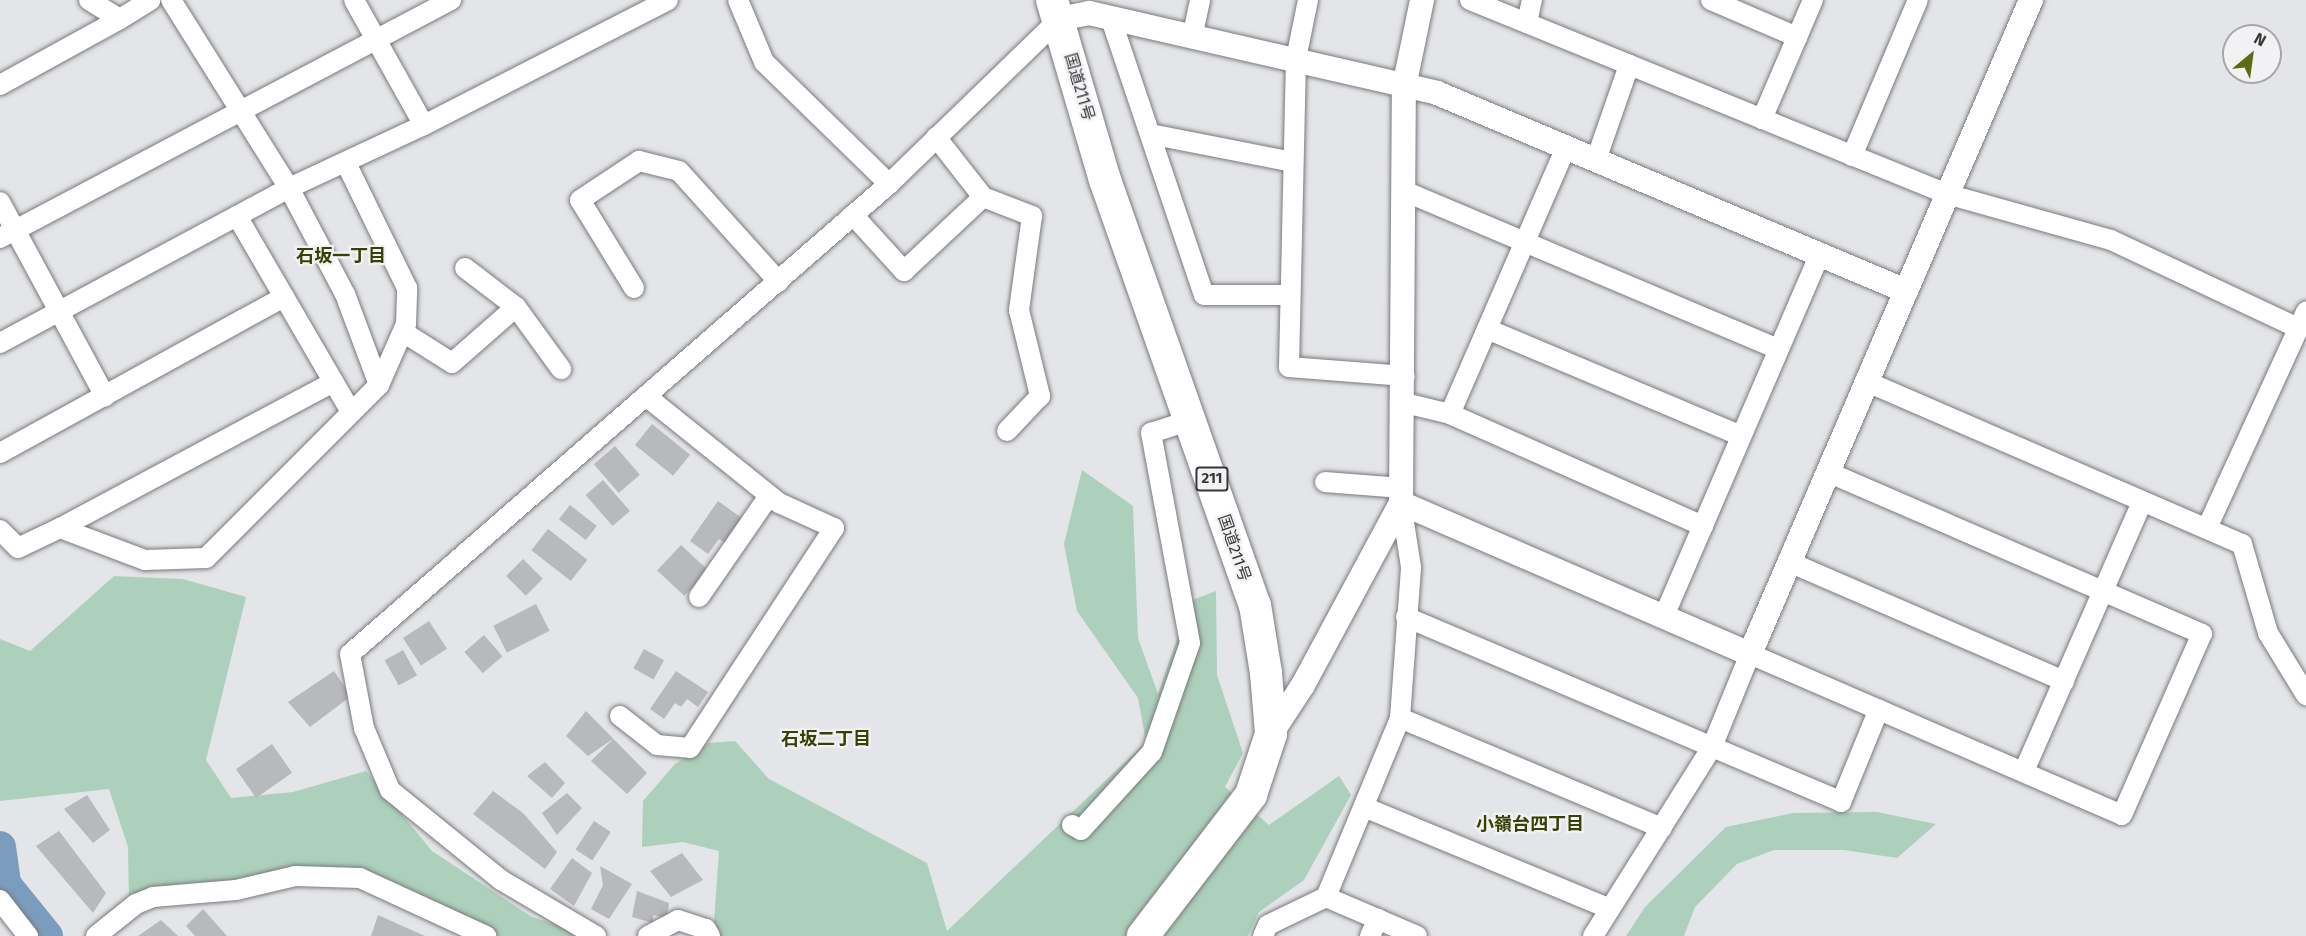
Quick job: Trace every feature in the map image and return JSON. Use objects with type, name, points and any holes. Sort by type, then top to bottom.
[{"type":"highway","name":"国道211号","points":[[1081,10],[1105,180],[1255,605],[1271,734],[1251,795],[1143,936]]},
{"type":"street","points":[[89,0],[120,19]]},
{"type":"street","points":[[0,85],[150,0]]},
{"type":"street","points":[[171,0],[289,188],[345,294],[378,385]]},
{"type":"street","points":[[354,0],[424,125]]},
{"type":"street","points":[[8,233],[240,109],[452,0]]},
{"type":"street","points":[[0,343],[60,313],[289,188],[424,125],[636,7],[668,0]]},
{"type":"street","points":[[738,0],[764,62],[889,184]]},
{"type":"street","points":[[1192,38],[1200,0]]},
{"type":"street","points":[[1308,0],[1296,58],[1289,367],[1405,376]]},
{"type":"street","points":[[1263,936],[1268,926],[1326,897],[1400,718],[1411,567],[1402,495],[1405,403],[1404,87],[1422,0]]},
{"type":"street","points":[[1470,0],[1947,194],[2111,240],[2303,321],[2207,528]]},
{"type":"street","points":[[1527,23],[1532,0]]},
{"type":"street","points":[[1711,0],[1797,37]]},
{"type":"street","points":[[1762,119],[1813,0]]},
{"type":"street","points":[[1852,156],[1918,0]]},
{"type":"street","points":[[1593,936],[1608,908],[1662,828],[1712,747],[1865,381],[2031,0]]},
{"type":"street","points":[[1081,10],[1192,38],[1296,58],[1404,87],[1437,93],[1906,291]]},
{"type":"street","points":[[1081,10],[1150,134],[1204,295],[1290,295]]},
{"type":"street","points":[[596,936],[501,880],[390,790],[364,728],[351,654],[778,282],[889,184],[936,137],[1081,10]]},
{"type":"street","points":[[1596,160],[1629,65]]},
{"type":"street","points":[[1150,134],[1293,162]]},
{"type":"street","points":[[936,137],[983,196],[1032,216],[1019,310],[1040,396],[1007,431]]},
{"type":"street","points":[[1450,414],[1566,147]]},
{"type":"street","points":[[634,288],[580,200],[639,162],[679,171],[778,282]]},
{"type":"street","points":[[60,528],[146,560],[206,558],[378,385],[403,332],[407,288],[346,163]]},
{"type":"street","points":[[1404,191],[1526,239],[1778,349]]},
{"type":"street","points":[[853,215],[904,271],[983,196]]},
{"type":"street","points":[[0,202],[8,233],[60,313],[105,396]]},
{"type":"street","points":[[237,216],[351,412]]},
{"type":"street","points":[[1664,616],[1819,256]]},
{"type":"street","points":[[465,268],[516,307],[561,369]]},
{"type":"street","points":[[0,453],[284,297]]},
{"type":"street","points":[[403,332],[452,363],[516,307]]},
{"type":"street","points":[[1487,329],[1741,436]]},
{"type":"street","points":[[1865,381],[2242,544],[2268,633],[2306,695]]},
{"type":"street","points":[[0,530],[18,548],[60,528],[333,382]]},
{"type":"street","points":[[620,716],[657,746],[690,748],[834,528],[769,496],[647,397]]},
{"type":"street","points":[[1405,403],[1450,414],[1703,526]]},
{"type":"street","points":[[1072,825],[1081,830],[1152,752],[1190,643],[1151,433],[1191,420]]},
{"type":"street","points":[[1325,482],[1402,495],[1664,616],[2122,815],[2202,634],[1827,472]]},
{"type":"street","points":[[1271,734],[1304,685],[1402,495]]},
{"type":"street","points":[[699,597],[769,496]]},
{"type":"street","points":[[2024,771],[2142,502]]},
{"type":"street","points":[[1789,562],[2064,681]]},
{"type":"street","points":[[1406,617],[1841,802],[1879,709]]},
{"type":"street","points":[[1400,718],[1662,828]]},
{"type":"street","points":[[1364,807],[1608,908]]},
{"type":"street","points":[[96,936],[153,897],[236,890],[306,876],[360,878],[486,936]]},
{"type":"street","points":[[1326,897],[1374,928],[1417,936]]},
{"type":"street","points":[[0,900],[28,936]]},
{"type":"street","points":[[648,936],[678,920],[706,929],[710,936]]},
{"type":"green space","points":[[1082,470],[1133,506],[1138,638],[1158,694],[1190,601],[1216,591],[1217,675],[1243,753],[1225,787],[1269,825],[1339,776],[1351,795],[1304,880],[1259,912],[1248,936],[713,936],[719,851],[683,842],[642,847],[643,801],[675,764],[708,743],[735,741],[769,779],[927,863],[947,931],[1146,742],[1138,698],[1077,611],[1064,544]]},
{"type":"green space","points":[[114,576],[183,579],[246,597],[206,760],[231,798],[293,792],[366,771],[432,851],[532,917],[592,936],[466,936],[365,885],[200,888],[129,900],[128,847],[109,789],[0,801],[0,639],[30,651]]},
{"type":"green space","points":[[1877,812],[1936,824],[1897,858],[1844,850],[1774,850],[1737,864],[1695,907],[1684,936],[1626,936],[1645,907],[1726,827],[1793,813]]},
{"type":"building","points":[[652,424],[690,455],[673,476],[635,445]]},
{"type":"building","points":[[615,446],[640,475],[619,493],[594,464]]},
{"type":"building","points":[[603,480],[630,511],[613,526],[586,495]]},
{"type":"building","points":[[718,501],[746,521],[729,545],[719,539],[708,554],[690,541]]},
{"type":"building","points":[[570,505],[597,526],[586,540],[559,519]]},
{"type":"building","points":[[548,529],[587,560],[571,581],[531,550]]},
{"type":"building","points":[[681,545],[708,570],[684,596],[657,571]]},
{"type":"building","points":[[523,559],[543,579],[526,596],[506,576]]},
{"type":"building","points":[[536,604],[550,631],[507,653],[493,626]]},
{"type":"building","points":[[429,621],[447,649],[421,666],[403,638]]},
{"type":"building","points":[[484,635],[502,656],[483,673],[464,652]]},
{"type":"building","points":[[644,649],[664,660],[653,679],[633,668]]},
{"type":"building","points":[[403,650],[417,675],[399,686],[385,660]]},
{"type":"building","points":[[334,671],[351,696],[310,727],[288,702]]},
{"type":"building","points":[[676,671],[708,692],[698,707],[687,699],[681,707],[675,703],[664,719],[650,709]]},
{"type":"building","points":[[586,711],[647,773],[627,794],[591,761],[613,739],[588,756],[566,736]]},
{"type":"building","points":[[272,744],[292,773],[256,798],[236,769]]},
{"type":"building","points":[[545,762],[565,783],[552,798],[527,776]]},
{"type":"building","points":[[493,791],[523,813],[557,852],[545,869],[473,814]]},
{"type":"building","points":[[567,793],[582,808],[557,835],[542,813]]},
{"type":"building","points":[[87,795],[110,830],[93,843],[64,809]]},
{"type":"building","points":[[594,821],[611,832],[592,860],[575,850]]},
{"type":"building","points":[[59,831],[106,893],[93,913],[36,846]]},
{"type":"building","points":[[682,853],[703,880],[671,897],[650,871]]},
{"type":"building","points":[[572,858],[592,873],[574,906],[550,889]]},
{"type":"building","points":[[600,866],[632,884],[609,919],[591,909],[603,885]]},
{"type":"building","points":[[637,891],[669,903],[667,918],[653,915],[653,923],[632,917]]},
{"type":"building","points":[[203,909],[227,936],[195,936],[186,926]]},
{"type":"building","points":[[378,915],[425,936],[371,936]]},
{"type":"building","points":[[161,920],[178,936],[138,936]]},
{"type":"waterway","points":[[0,847],[5,884],[47,936]]},
{"type":"district","name":"石坂一丁目","points":[[341,256]]},
{"type":"district","name":"石坂二丁目","points":[[826,739]]},
{"type":"district","name":"小嶺台四丁目","points":[[1530,824]]}]
